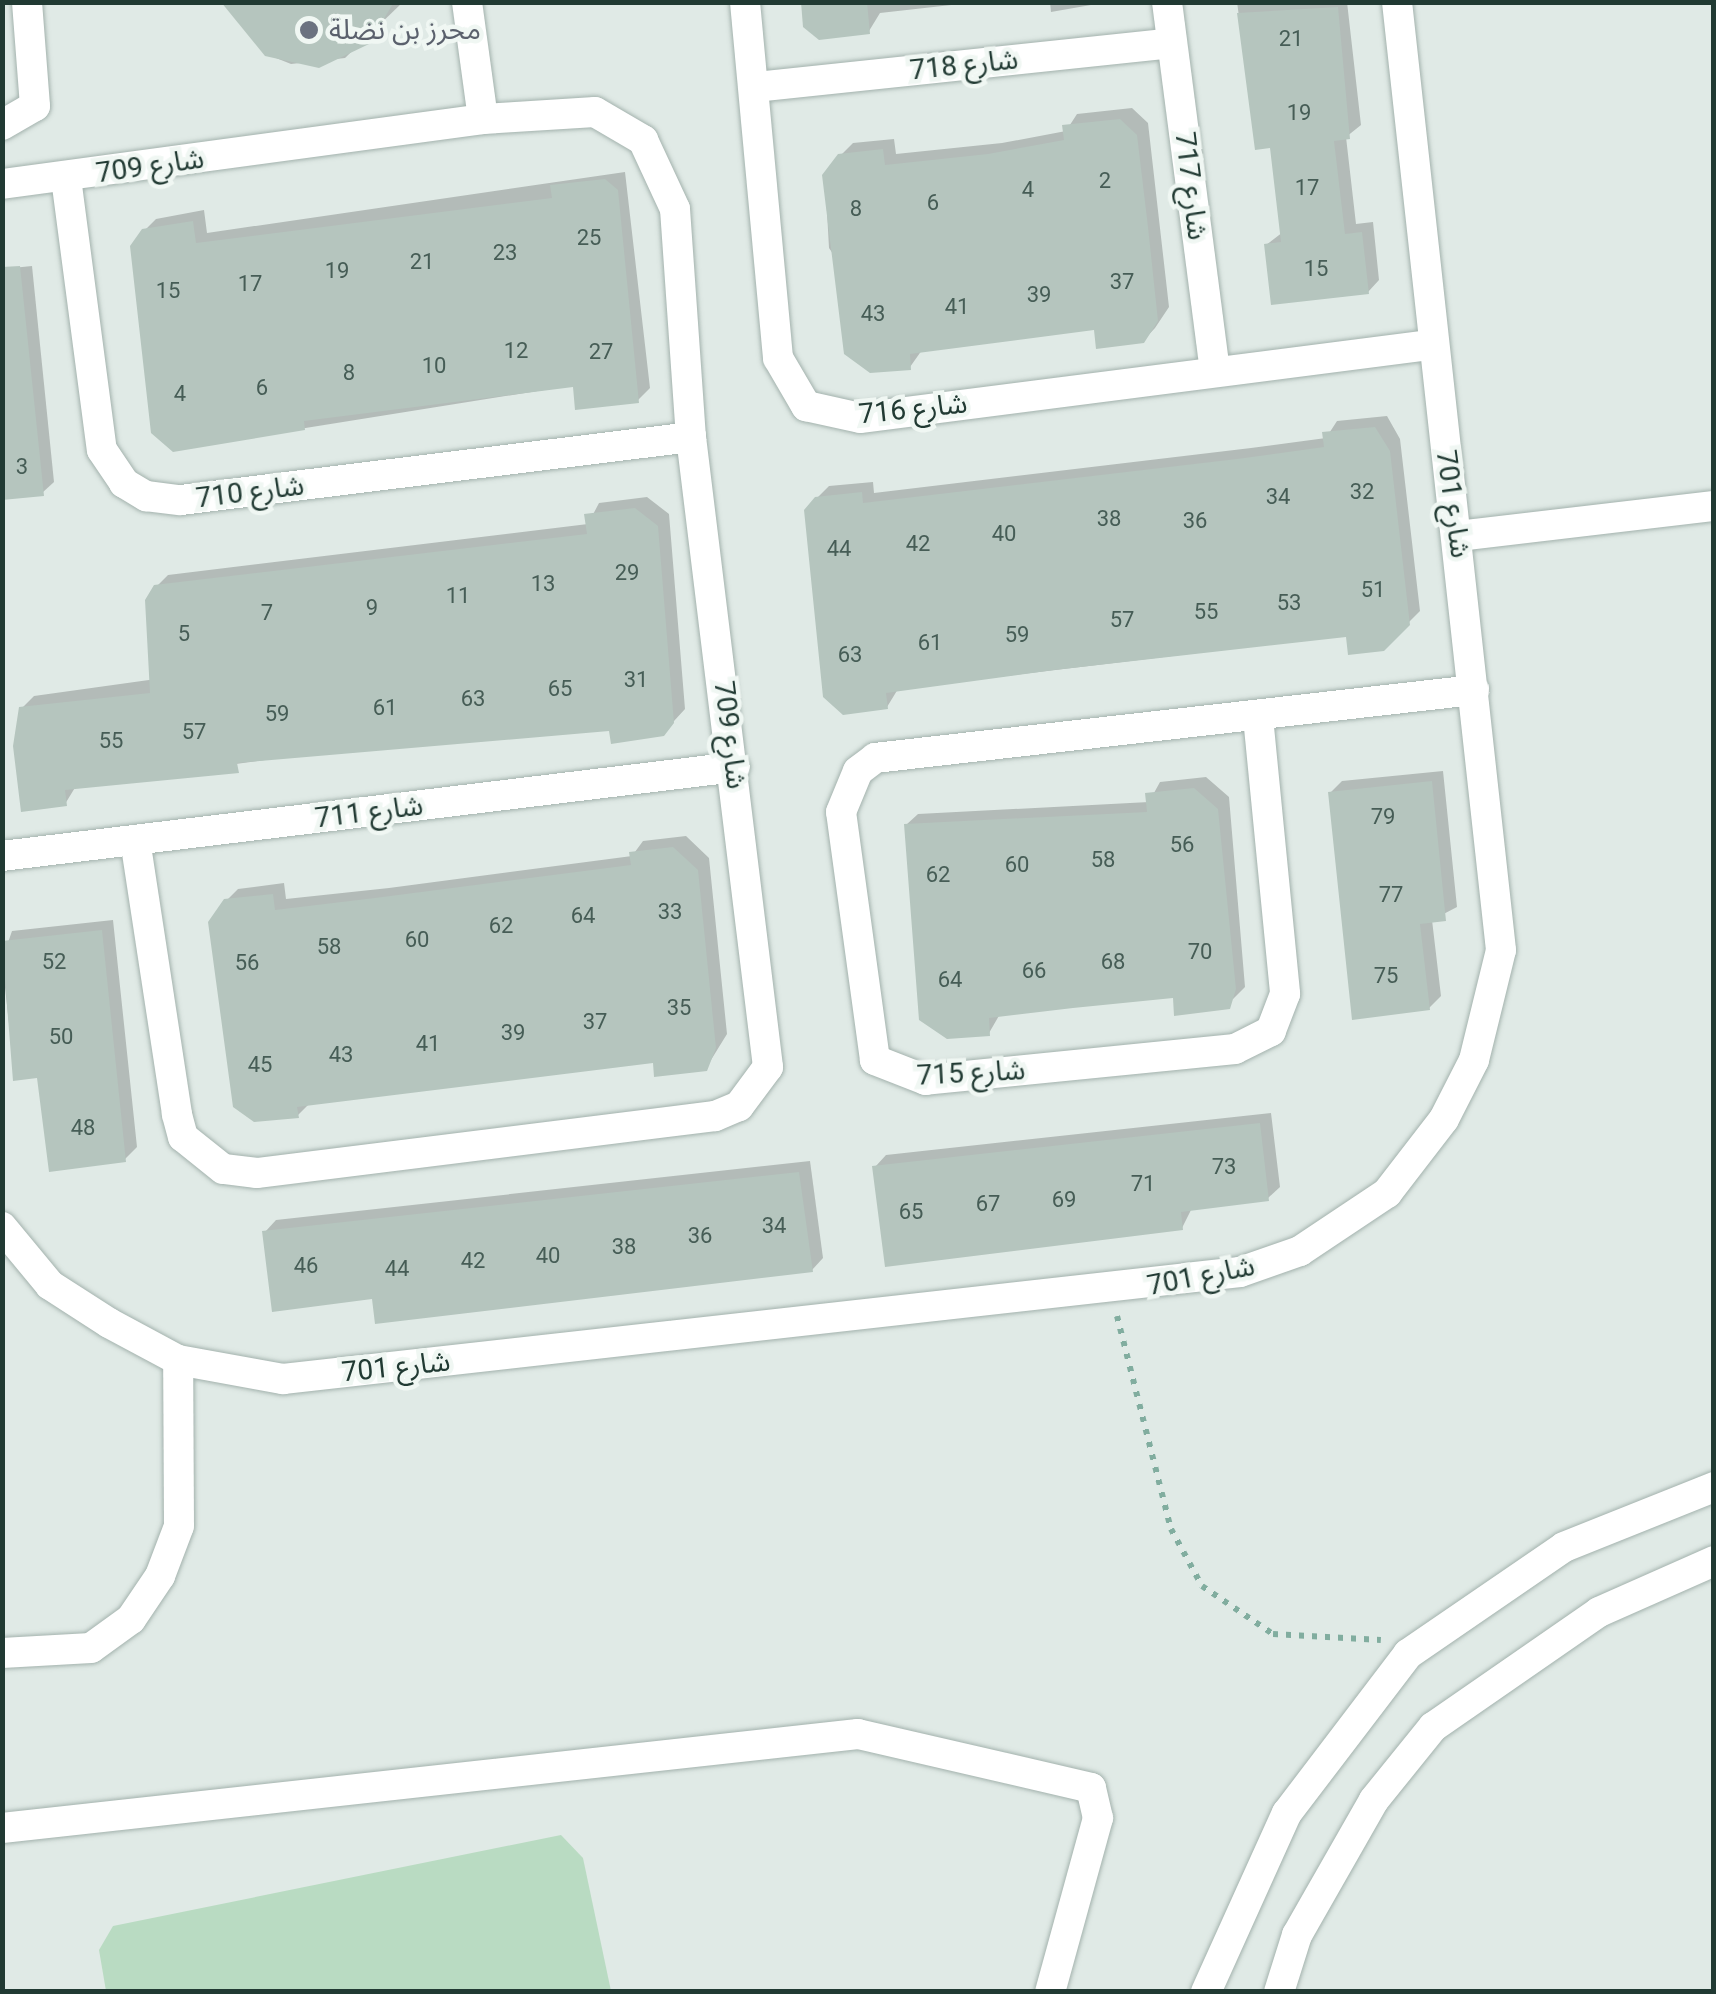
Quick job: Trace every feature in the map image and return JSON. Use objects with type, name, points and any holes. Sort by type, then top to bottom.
[{"type":"street","points":[[2,125],[36,106],[28,2]]},
{"type":"street","points":[[467,2],[482,119]]},
{"type":"street","name":"شارع 716","points":[[745,2],[756,87],[778,358],[806,406],[860,418],[1430,345]]},
{"type":"street","name":"شارع 717","points":[[1167,2],[1215,370]]},
{"type":"street","name":"شارع 701","points":[[2,1227],[50,1285],[178,1360],[283,1379],[1111,1292],[1240,1272],[1300,1251],[1387,1193],[1444,1119],[1492,1011],[1501,950],[1458,536],[1430,345],[1396,2]]},
{"type":"street","name":"شارع 718","points":[[756,87],[1172,43]]},
{"type":"street","name":"شارع 709","points":[[2,184],[482,119],[595,112],[644,140],[675,210],[691,437],[768,1067],[738,1106],[276,1171],[223,1168],[184,1137],[135,840]]},
{"type":"street","name":"شارع 710","points":[[66,178],[102,450],[124,483],[146,496],[181,500],[691,437]]},
{"type":"street","points":[[1458,536],[1714,506]]},
{"type":"street","name":"شارع 715","points":[[1258,717],[1284,994],[1271,1032],[1236,1049],[926,1080],[875,1060],[841,812],[858,772],[898,749],[1258,717],[1474,690]]},
{"type":"street","name":"شارع 711","points":[[2,856],[734,768]]},
{"type":"street","points":[[2,1654],[91,1648],[131,1619],[160,1576],[179,1526],[178,1360]]},
{"type":"street","points":[[1206,1992],[1286,1813],[1408,1654],[1564,1547],[1714,1487]]},
{"type":"street","points":[[1279,1992],[1297,1934],[1374,1800],[1432,1727],[1599,1612],[1714,1562]]},
{"type":"street","points":[[2,1828],[858,1734],[1091,1788],[1098,1818],[1050,1992]]},
{"type":"path","points":[[1111,1292],[1164,1509],[1202,1586],[1273,1634],[1310,1640],[1352,1632],[1408,1654]]},
{"type":"green space","points":[[561,1835],[583,1858],[611,1991],[106,1991],[99,1950],[113,1926]]},
{"type":"building","name":"محرز بن نضلة","points":[[221,2],[394,2],[369,44],[319,68],[265,56]]},
{"type":"building","points":[[801,2],[867,2],[870,34],[819,40],[803,27]]},
{"type":"building","points":[[1338,7],[1350,139],[1334,141],[1345,234],[1362,232],[1369,294],[1271,305],[1264,244],[1281,242],[1270,148],[1255,150],[1237,13]]},
{"type":"building","points":[[1120,119],[1137,135],[1148,227],[1158,321],[1144,343],[1096,349],[1094,330],[910,354],[911,370],[870,373],[844,354],[822,175],[838,154],[883,149],[885,165],[988,154],[1064,140],[1062,125]]},
{"type":"building","points":[[605,179],[618,190],[639,403],[575,410],[573,387],[304,421],[305,430],[173,452],[151,433],[130,246],[142,229],[193,221],[196,243],[552,198],[550,185]]},
{"type":"building","points":[[20,266],[44,496],[2,500],[2,267]]},
{"type":"building","points":[[1375,427],[1390,451],[1410,625],[1384,651],[1348,655],[1346,637],[1054,670],[886,693],[888,709],[843,715],[823,697],[804,510],[815,497],[862,492],[863,503],[1237,459],[1324,447],[1322,432]]},
{"type":"building","points":[[635,508],[658,526],[674,723],[664,736],[611,744],[609,731],[237,763],[239,773],[65,790],[67,806],[21,812],[13,746],[19,707],[150,693],[145,600],[154,585],[587,534],[584,514]]},
{"type":"building","points":[[1432,781],[1446,921],[1420,924],[1430,1010],[1352,1020],[1328,792]]},
{"type":"building","points":[[1194,788],[1218,809],[1236,989],[1230,1009],[1174,1016],[1173,998],[1073,1008],[989,1018],[990,1036],[947,1039],[919,1020],[904,824],[1147,812],[1145,793]]},
{"type":"building","points":[[673,847],[698,870],[716,1048],[707,1071],[654,1077],[653,1063],[297,1107],[299,1118],[254,1122],[233,1107],[208,922],[224,899],[273,894],[275,910],[631,865],[629,852]]},
{"type":"building","points":[[102,930],[126,1162],[49,1172],[37,1078],[13,1081],[2,941]]},
{"type":"building","points":[[1260,1123],[1269,1201],[1181,1212],[1183,1230],[885,1267],[872,1166]]},
{"type":"building","points":[[799,1172],[813,1272],[375,1324],[372,1299],[272,1312],[262,1231]]},
{"type":"place","name":"محرز بن نضلة","points":[[309,30]]}]
